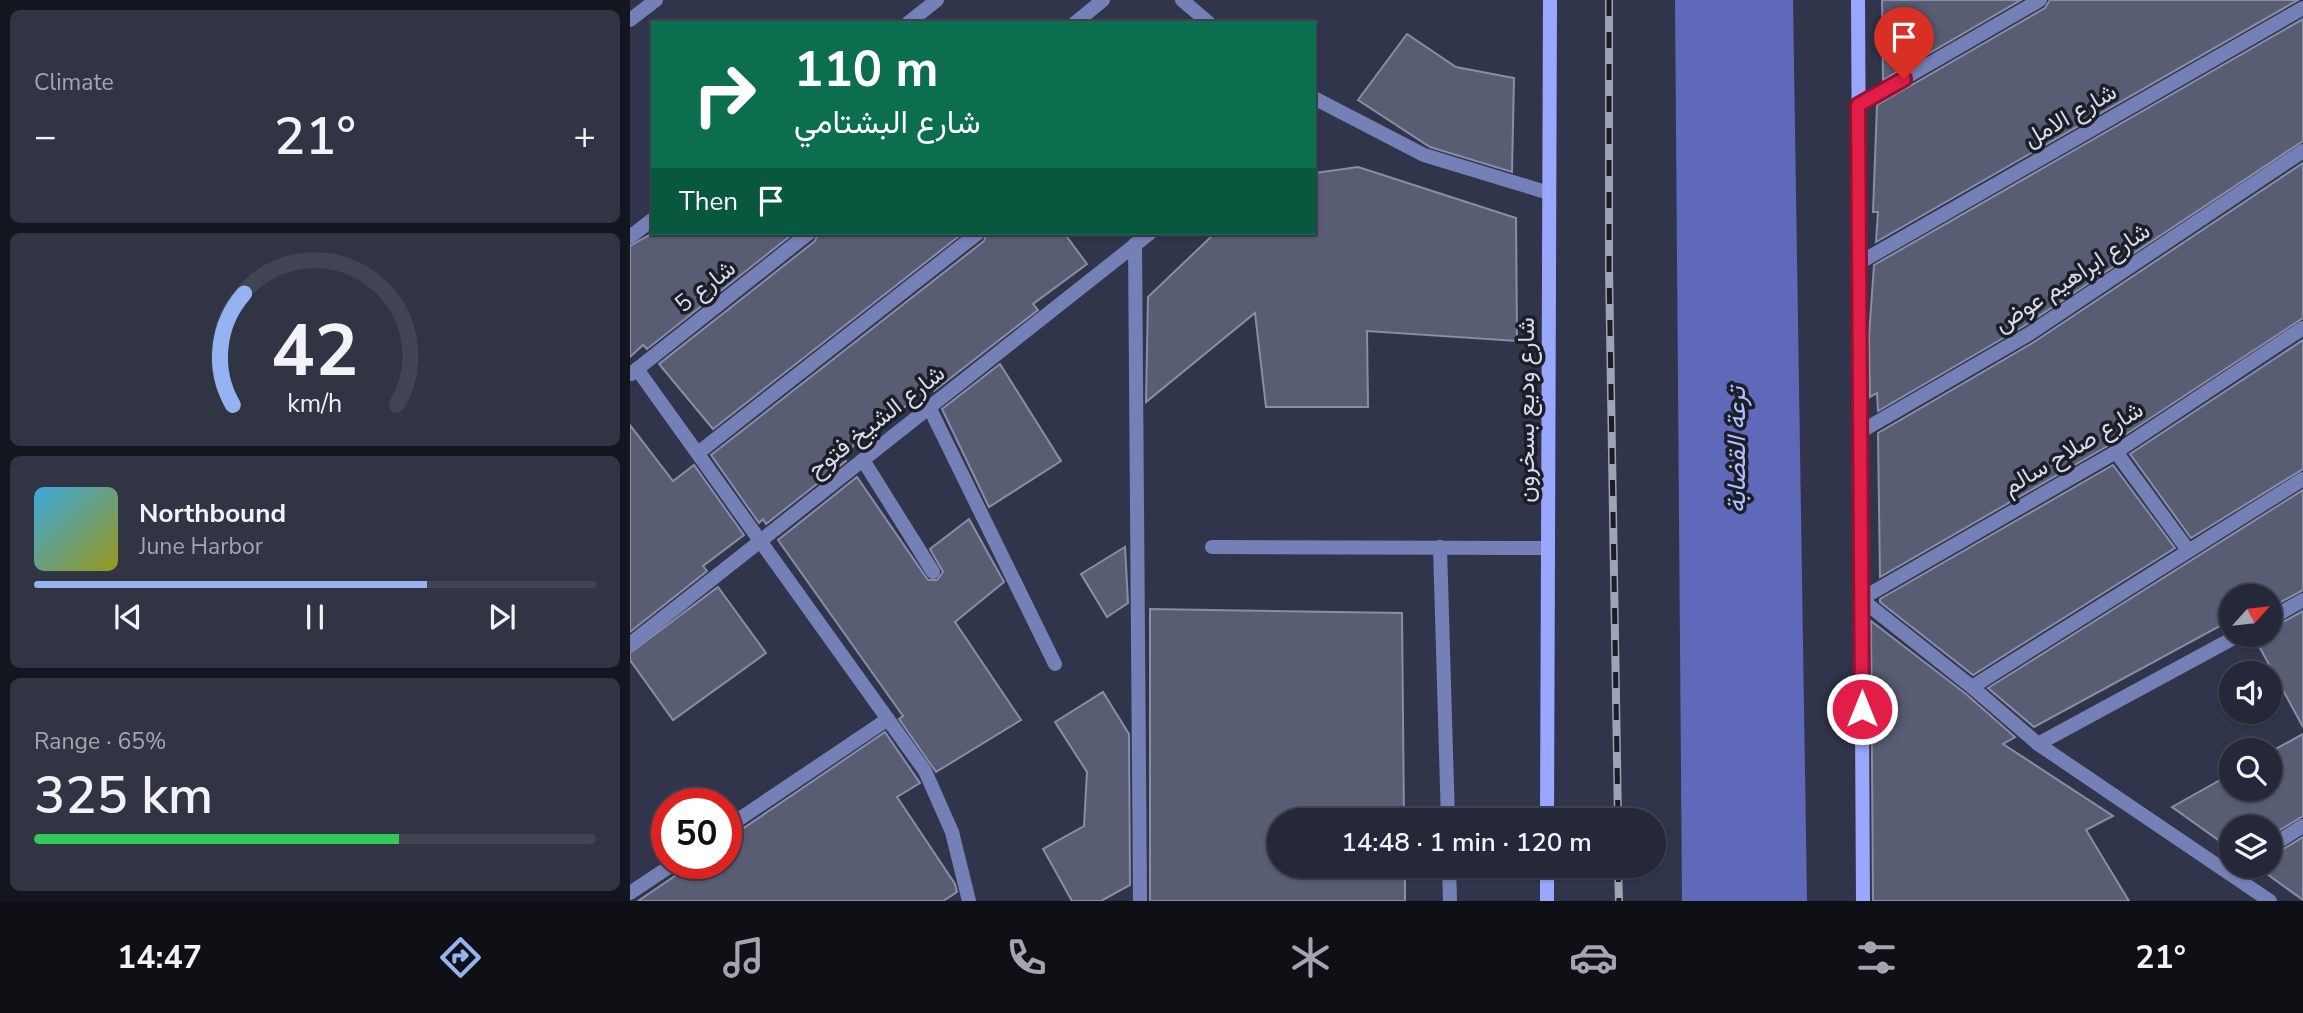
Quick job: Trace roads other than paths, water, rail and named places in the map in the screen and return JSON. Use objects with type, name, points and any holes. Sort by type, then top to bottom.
[{"type":"main road","name":"شارع وديع بسخرون","points":[[1547,808],[1550,0]]},
{"type":"main road","points":[[1858,0],[1863,901]]},
{"type":"main road","points":[[1547,878],[1547,901]]},
{"type":"street","points":[[630,20],[656,0]]},
{"type":"street","points":[[911,21],[937,0]]},
{"type":"street","points":[[1077,21],[1103,0]]},
{"type":"street","points":[[1182,0],[1207,21]]},
{"type":"street","points":[[1858,105],[2040,0]]},
{"type":"street","name":"شارع الامل","points":[[1859,262],[2303,8]]},
{"type":"street","points":[[1316,101],[1424,155],[1549,193]]},
{"type":"street","name":"شارع ابراهيم عوض","points":[[1860,432],[2040,327],[2303,151]]},
{"type":"street","points":[[630,237],[651,221]]},
{"type":"street","name":"شارع 5","points":[[633,372],[806,235]]},
{"type":"street","points":[[698,453],[975,235]]},
{"type":"street","name":"شارع الشيخ فتوح","points":[[630,644],[1147,235]]},
{"type":"street","points":[[1135,244],[1140,901]]},
{"type":"street","name":"شارع صلاح سالم","points":[[1861,599],[2116,452],[2303,328]]},
{"type":"street","points":[[633,372],[698,453],[762,540],[925,771],[952,832],[967,900]]},
{"type":"street","points":[[929,407],[1055,664]]},
{"type":"street","points":[[2116,452],[2188,550]]},
{"type":"street","points":[[863,460],[933,572]]},
{"type":"street","points":[[1972,687],[2303,479]]},
{"type":"street","points":[[1212,547],[1548,548]]},
{"type":"street","points":[[1440,547],[1448,808]]},
{"type":"street","points":[[1861,599],[1972,687],[2038,744],[2219,859]]},
{"type":"street","points":[[2282,611],[2303,600]]},
{"type":"street","points":[[2038,744],[2219,646]]},
{"type":"street","points":[[742,817],[888,719]]},
{"type":"street","points":[[2282,839],[2303,826]]},
{"type":"street","points":[[1449,878],[1450,901]]},
{"type":"street","points":[[2244,878],[2270,901]]},
{"type":"street","points":[[630,893],[651,879]]},
{"type":"water","name":"ترعة القضابة","points":[[1675,0],[1793,0],[1807,901],[1682,901]]},
{"type":"railway","points":[[1609,0],[1609,267],[1618,808]]},
{"type":"railway","points":[[1618,878],[1619,901]]}]
